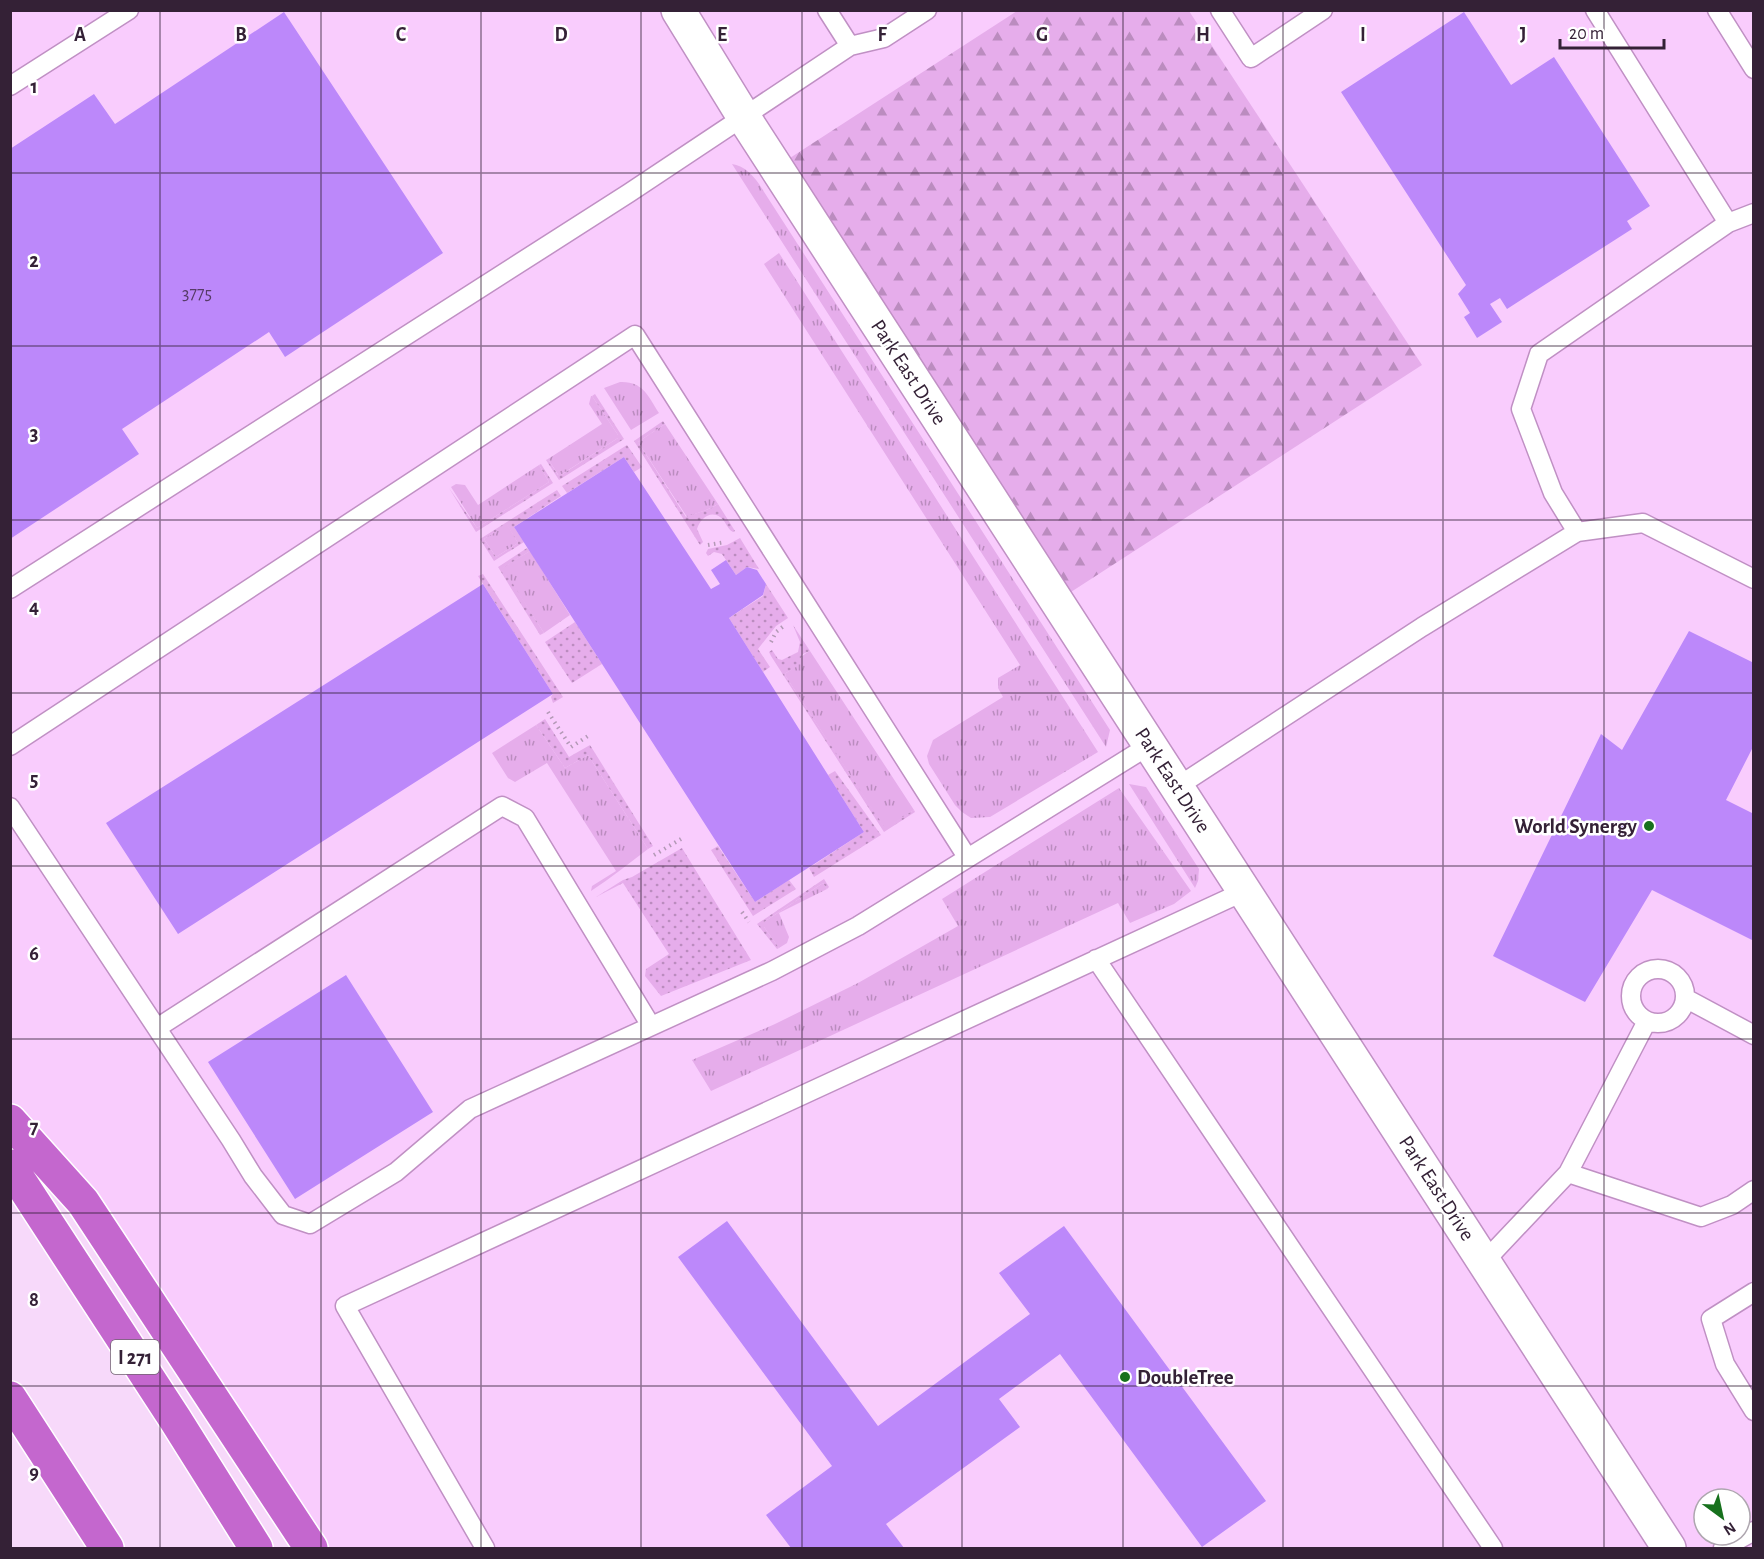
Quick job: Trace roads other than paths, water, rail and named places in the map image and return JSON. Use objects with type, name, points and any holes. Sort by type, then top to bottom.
[{"type":"highway","points":[[10,1121],[83,1202],[311,1548]]},
{"type":"highway","name":"I 271","points":[[10,1166],[169,1409],[256,1548]]},
{"type":"highway","points":[[10,1398],[107,1548]]},
{"type":"street","name":"Park East Drive","points":[[678,10],[745,118],[1669,1548]]},
{"type":"lane","points":[[10,86],[129,10]]},
{"type":"lane","points":[[827,10],[850,46]]},
{"type":"lane","points":[[10,590],[745,118],[850,46],[884,38],[927,10]]},
{"type":"lane","points":[[1220,10],[1251,58],[1323,10]]},
{"type":"lane","points":[[1595,10],[1728,223]]},
{"type":"lane","points":[[1717,10],[1754,69]]},
{"type":"lane","points":[[1576,532],[1552,493],[1521,409],[1539,354],[1728,223],[1754,213]]},
{"type":"lane","points":[[10,746],[635,335],[968,857]]},
{"type":"lane","points":[[1177,787],[1422,627],[1576,532],[1643,523],[1754,579]]},
{"type":"lane","points":[[10,807],[253,1176],[283,1215],[310,1224],[396,1172],[470,1109],[772,971],[858,926],[1150,746]]},
{"type":"lane","points":[[157,1028],[502,806],[525,818],[651,1026]]},
{"type":"lane","points":[[485,1548],[345,1306],[1245,891]]},
{"type":"lane","points":[[1096,959],[1493,1548]]},
{"type":"lane","points":[[1649,971],[1667,971],[1681,981],[1685,998],[1678,1014],[1672,1019],[1664,1022],[1647,1020],[1640,1016],[1634,1008],[1632,990],[1635,982],[1649,971]]},
{"type":"lane","points":[[1685,998],[1754,1035]]},
{"type":"lane","points":[[1484,1262],[1568,1173],[1647,1020]]},
{"type":"lane","points":[[1568,1173],[1701,1217],[1732,1205],[1754,1190]]},
{"type":"lane","points":[[1754,1292],[1711,1319],[1725,1364],[1754,1411]]},
{"type":"lane","points":[[1723,1548],[1754,1531]]},
{"type":"place","name":"World Synergy","points":[[1649,826]]},
{"type":"place","name":"DoubleTree","points":[[1125,1377]]}]
